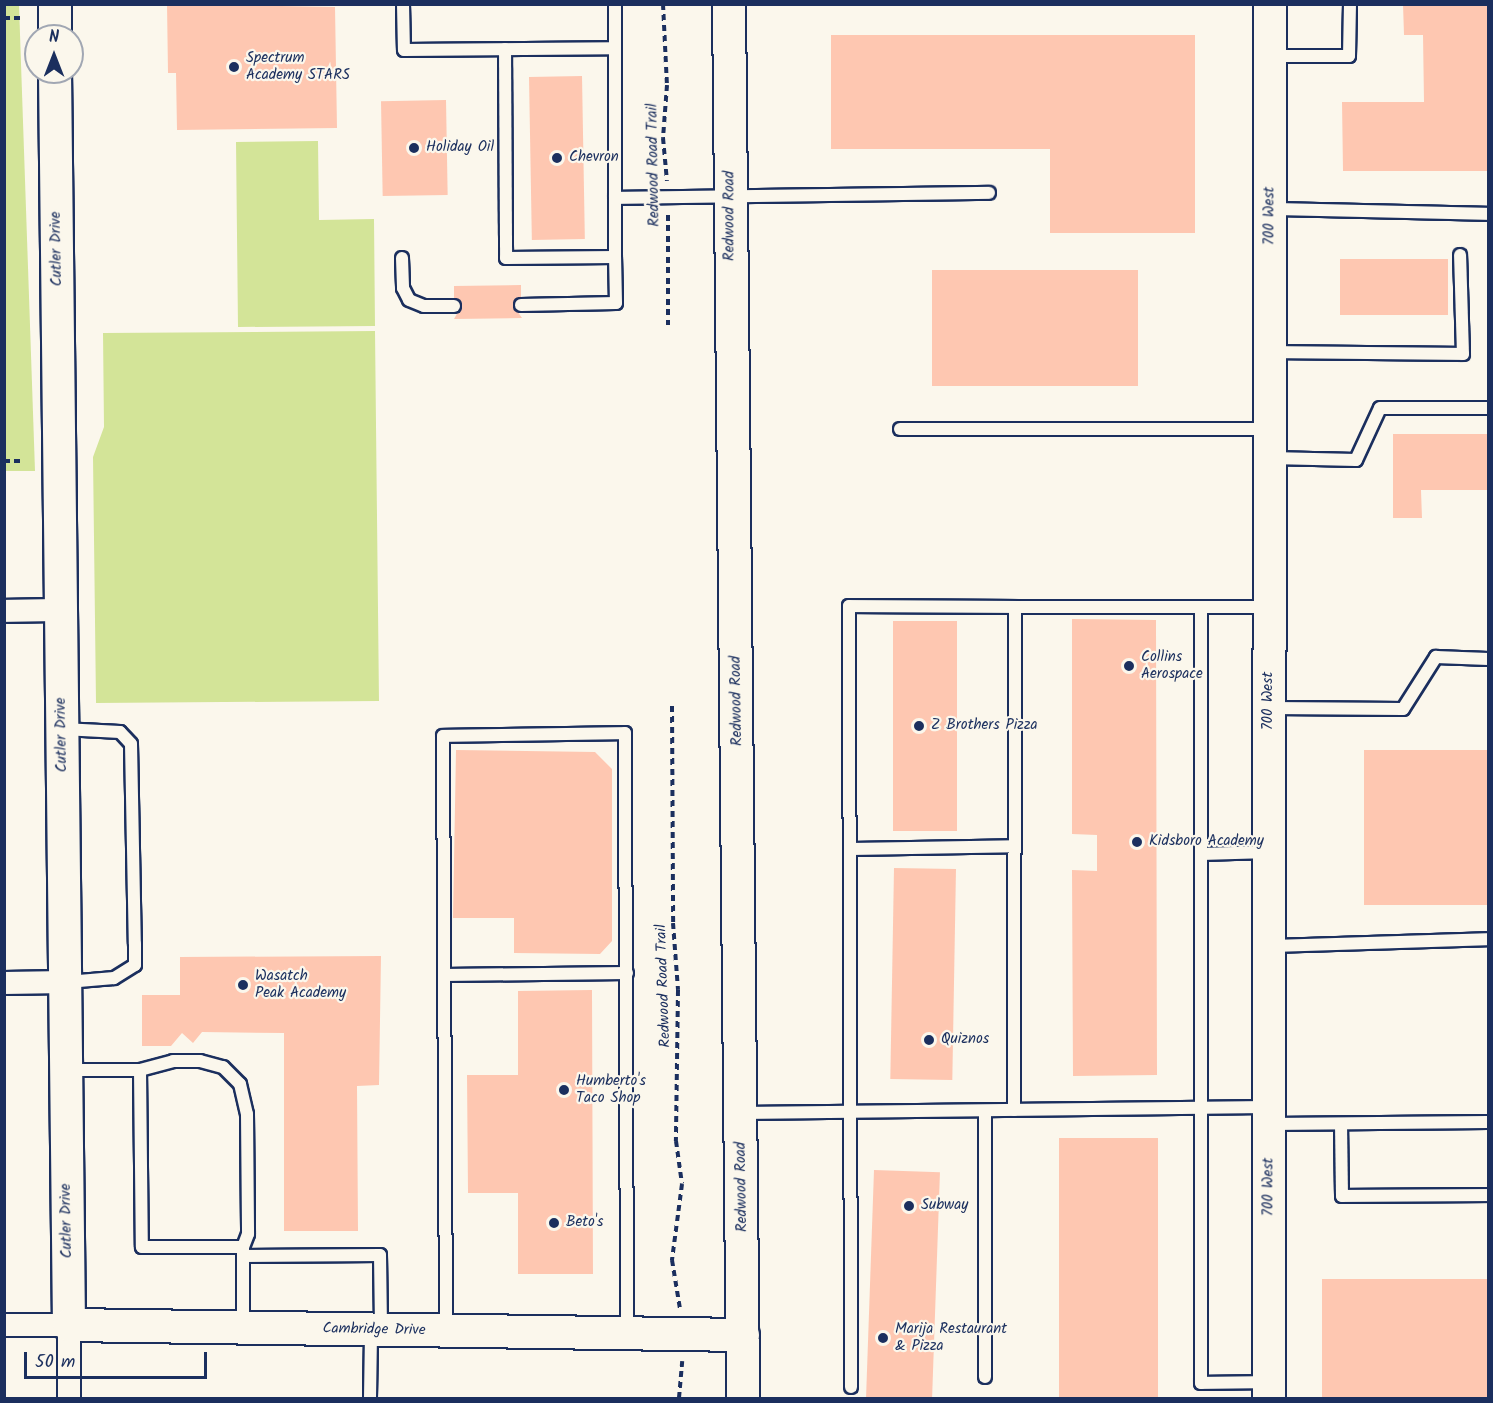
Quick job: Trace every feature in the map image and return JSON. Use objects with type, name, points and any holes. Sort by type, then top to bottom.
[{"type":"street","points":[[55,4],[55,24]]},
{"type":"street","name":"Redwood Road","points":[[729,4],[743,1398]]},
{"type":"street","name":"700 West","points":[[1269,1390],[1270,4]]},
{"type":"street","name":"Cutler Drive","points":[[55,84],[69,1398]]},
{"type":"street","points":[[4,611],[61,610]]},
{"type":"street","points":[[4,983],[65,982]]},
{"type":"street","name":"Cambridge Drive","points":[[4,1325],[743,1335]]},
{"type":"lane","points":[[403,4],[404,50],[613,48]]},
{"type":"lane","points":[[521,305],[616,303],[613,48],[615,4]]},
{"type":"lane","points":[[1270,56],[1349,56],[1350,4]]},
{"type":"lane","points":[[505,50],[506,258],[615,257]]},
{"type":"lane","points":[[615,198],[989,193]]},
{"type":"lane","points":[[1270,209],[1488,214]]},
{"type":"lane","points":[[1270,352],[1463,354],[1460,255]]},
{"type":"lane","points":[[402,258],[403,288],[409,300],[424,306],[454,306]]},
{"type":"lane","points":[[900,429],[1270,443],[1356,460],[1380,408],[1488,408]]},
{"type":"lane","points":[[851,1387],[849,606],[1270,607]]},
{"type":"lane","points":[[1014,1110],[1015,607]]},
{"type":"lane","points":[[1201,607],[1201,1383],[1269,1390]]},
{"type":"lane","points":[[1269,708],[1403,709],[1436,657],[1488,659]]},
{"type":"lane","points":[[62,729],[120,732],[131,744],[135,944],[135,964],[114,978],[65,982]]},
{"type":"lane","points":[[446,1331],[443,736],[625,733],[627,1333]]},
{"type":"lane","points":[[851,849],[1015,846]]},
{"type":"lane","points":[[1201,854],[1269,852]]},
{"type":"lane","points":[[1269,946],[1488,939]]},
{"type":"lane","points":[[444,975],[627,973]]},
{"type":"lane","points":[[66,1070],[140,1070],[173,1061],[200,1061],[223,1067],[240,1084],[247,1114],[248,1234],[243,1252],[243,1328]]},
{"type":"lane","points":[[140,1070],[142,1247],[380,1255],[370,1398]]},
{"type":"lane","points":[[741,1113],[1202,1108],[1341,1124],[1488,1122]]},
{"type":"lane","points":[[985,1110],[985,1377]]},
{"type":"lane","points":[[1341,1124],[1342,1196],[1488,1195]]},
{"type":"path","name":"Redwood Road Trail","points":[[663,4],[667,85],[663,138],[668,198],[668,325]]},
{"type":"path","points":[[4,18],[20,18]]},
{"type":"path","points":[[4,460],[23,461]]},
{"type":"path","name":"Redwood Road Trail","points":[[672,706],[673,923],[678,990],[676,1141],[682,1184],[672,1260],[680,1298]]},
{"type":"path","points":[[679,1398],[682,1370]]},
{"type":"green space","points":[[19,5],[35,471],[5,471],[4,6]]},
{"type":"green space","points":[[318,141],[319,220],[374,219],[375,326],[238,327],[236,142]]},
{"type":"green space","points":[[375,331],[379,701],[96,703],[93,457],[104,427],[103,333]]},
{"type":"building","name":"Spectrum Academy STARS","points":[[167,4],[335,7],[337,128],[177,130],[176,73],[168,73]]},
{"type":"building","points":[[1403,4],[1488,4],[1488,171],[1343,171],[1342,102],[1424,102],[1423,35],[1404,35]]},
{"type":"building","points":[[831,35],[1195,35],[1195,233],[1050,233],[1050,149],[831,149]]},
{"type":"building","name":"Chevron","points":[[582,76],[585,239],[532,240],[529,77]]},
{"type":"building","name":"Holiday Oil","points":[[446,100],[448,195],[383,196],[381,101]]},
{"type":"building","points":[[1340,259],[1448,259],[1448,315],[1340,315]]},
{"type":"building","points":[[932,270],[1138,270],[1138,386],[932,386]]},
{"type":"building","points":[[521,285],[521,297],[513,305],[522,318],[454,319],[462,305],[454,298],[454,286]]},
{"type":"building","points":[[1393,434],[1488,434],[1488,490],[1421,490],[1422,518],[1393,518]]},
{"type":"building","points":[[1072,619],[1156,620],[1157,1075],[1073,1076],[1072,870],[1097,871],[1097,835],[1072,834]]},
{"type":"building","points":[[893,621],[957,621],[957,831],[893,831]]},
{"type":"building","points":[[456,750],[595,752],[612,769],[612,941],[600,954],[514,953],[514,918],[453,918]]},
{"type":"building","points":[[1364,750],[1488,750],[1488,905],[1364,905]]},
{"type":"building","points":[[894,868],[956,869],[952,1080],[890,1079]]},
{"type":"building","points":[[381,956],[379,1085],[357,1086],[358,1231],[284,1231],[284,1033],[202,1032],[193,1043],[182,1033],[171,1046],[142,1046],[142,995],[180,995],[180,957]]},
{"type":"building","points":[[592,990],[593,1274],[518,1274],[518,1193],[468,1193],[467,1075],[518,1075],[518,991]]},
{"type":"building","points":[[1059,1138],[1158,1138],[1158,1398],[1059,1398]]},
{"type":"building","points":[[874,1170],[940,1172],[932,1398],[866,1398]]},
{"type":"building","points":[[1322,1279],[1488,1279],[1488,1398],[1322,1398]]},
{"type":"place","name":"Spectrum Academy STARS","points":[[234,67]]},
{"type":"place","name":"Holiday Oil","points":[[414,148]]},
{"type":"place","name":"Chevron","points":[[557,158]]},
{"type":"place","name":"Collins Aerospace","points":[[1129,666]]},
{"type":"place","name":"Z Brothers Pizza","points":[[919,726]]},
{"type":"place","name":"Kidsboro Academy","points":[[1137,842]]},
{"type":"place","name":"Wasatch Peak Academy","points":[[243,985]]},
{"type":"place","name":"Quiznos","points":[[929,1040]]},
{"type":"place","name":"Humberto's Taco Shop","points":[[564,1090]]},
{"type":"place","name":"Subway","points":[[909,1206]]},
{"type":"place","name":"Beto's","points":[[554,1223]]},
{"type":"place","name":"Marija Restaurant & Pizza","points":[[883,1338]]}]
